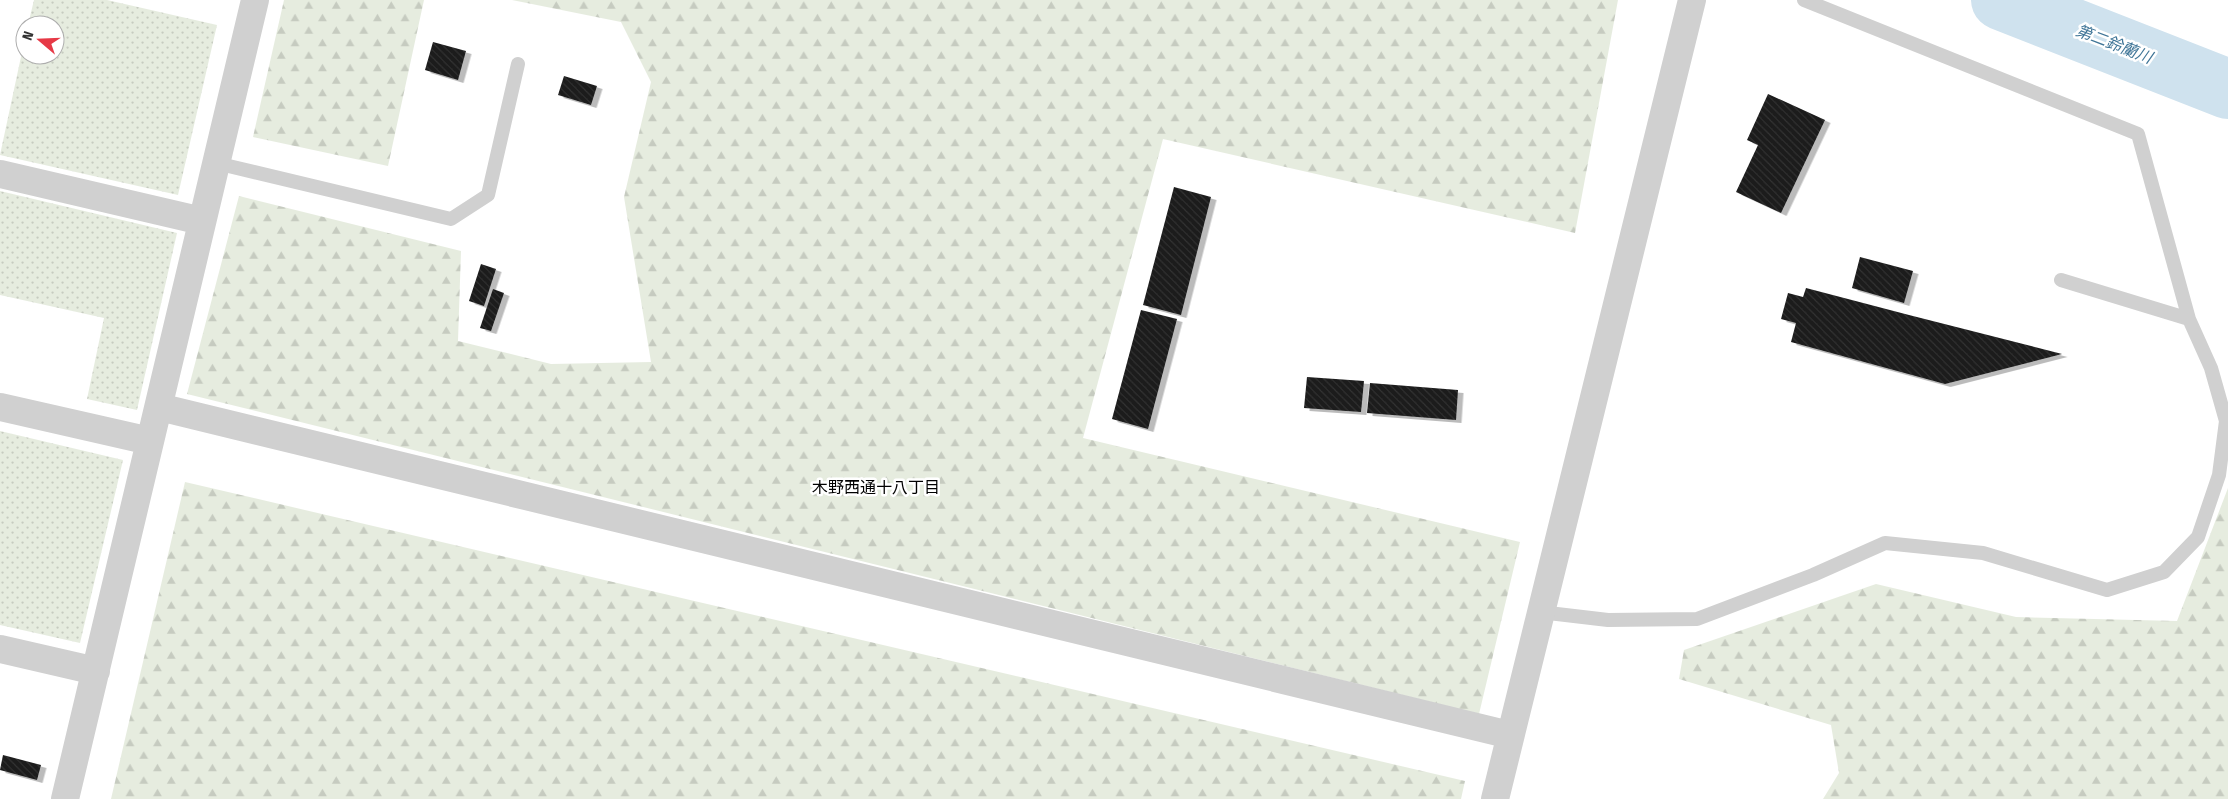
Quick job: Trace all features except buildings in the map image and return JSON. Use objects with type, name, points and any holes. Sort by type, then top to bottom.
[{"type":"street","points":[[1495,799],[1692,0]]},
{"type":"street","points":[[65,799],[159,407],[252,1]]},
{"type":"street","points":[[0,174],[202,221]]},
{"type":"street","points":[[0,407],[150,441]]},
{"type":"street","points":[[159,407],[1510,735]]},
{"type":"street","points":[[0,649],[96,671]]},
{"type":"lane","points":[[1540,612],[1608,620],[1696,619],[1813,575],[1885,543],[1983,553],[2107,590],[2164,572],[2198,538],[2219,475],[2226,421],[2211,368],[2189,319],[2138,134],[1804,0]]},
{"type":"lane","points":[[216,163],[451,219],[488,195],[518,64]]},
{"type":"lane","points":[[2060,280],[2189,319]]},
{"type":"green space","points":[[34,0],[107,0],[217,25],[178,195],[0,155],[19,65],[65,65],[65,15],[30,15]]},
{"type":"green space","points":[[284,0],[424,0],[388,166],[253,137]]},
{"type":"green space","points":[[512,0],[1618,0],[1575,233],[1163,139],[1083,438],[1520,542],[1479,714],[187,394],[239,196],[461,251],[458,341],[551,364],[651,362],[624,197],[651,82],[621,22]]},
{"type":"green space","points":[[0,191],[177,233],[137,410],[87,399],[104,318],[0,295]]},
{"type":"green space","points":[[0,431],[123,460],[80,643],[0,625]]},
{"type":"green space","points":[[185,482],[1465,781],[1461,799],[111,799]]},
{"type":"green space","points":[[2228,488],[2228,799],[1823,799],[1839,773],[1831,725],[1679,679],[1684,650],[1876,584],[2016,617],[2177,621]]},
{"type":"waterway","name":"第二鈴蘭川","points":[[2001,0],[2228,89]]},
{"type":"district","name":"木野西通十八丁目","points":[[876,487]]}]
